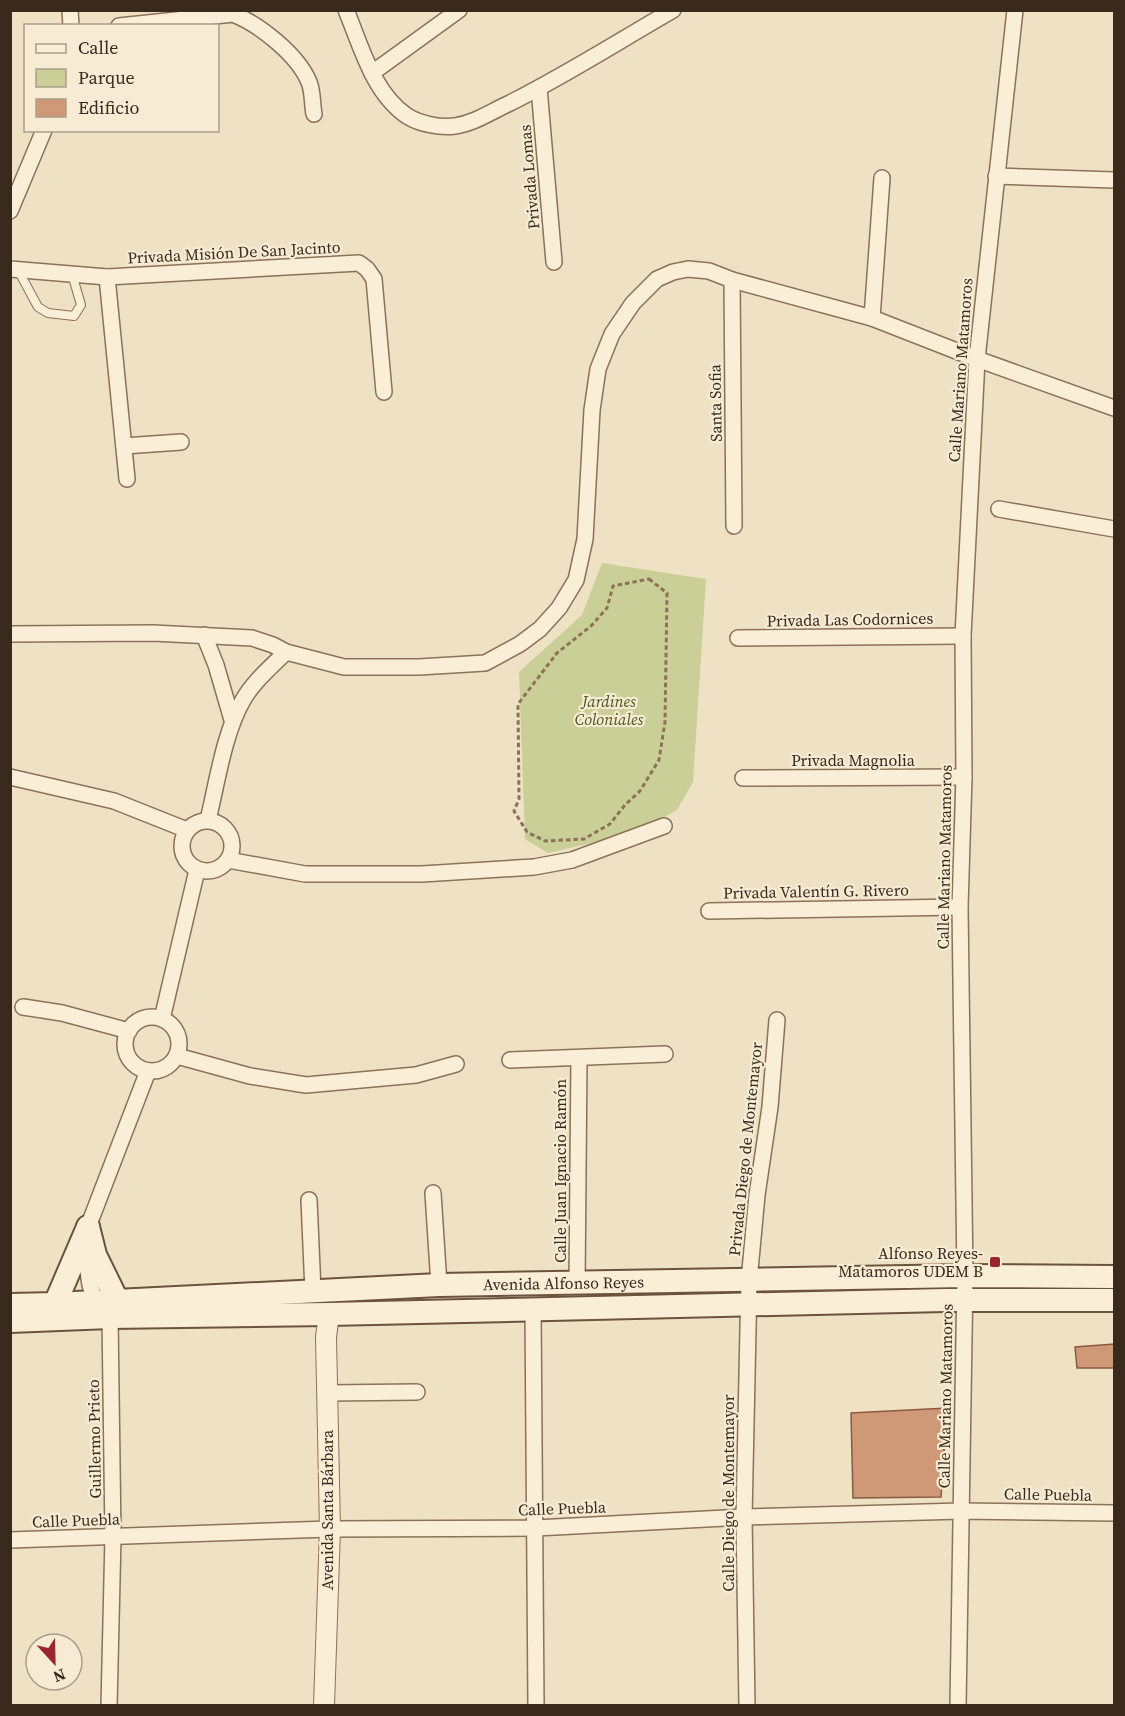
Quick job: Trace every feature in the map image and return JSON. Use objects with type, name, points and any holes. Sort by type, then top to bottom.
[{"type":"main road","points":[[55,1304],[88,1227]]},
{"type":"main road","points":[[88,1227],[108,1306]]},
{"type":"main road","name":"Avenida Alfonso Reyes","points":[[10,1321],[108,1306],[313,1291],[439,1285],[965,1276],[1114,1277]]},
{"type":"main road","points":[[329,1314],[346,1308],[408,1298],[439,1285]]},
{"type":"main road","name":"Avenida Alfonso Reyes","points":[[10,1305],[55,1304],[329,1314],[965,1300],[1114,1300]]},
{"type":"street","points":[[346,10],[372,73],[389,101],[407,116],[438,126],[454,126],[471,122],[539,88],[673,10]]},
{"type":"street","points":[[372,73],[459,10]]},
{"type":"street","name":"Calle Mariano Matamoros","points":[[958,1706],[965,1300],[960,907],[964,777],[963,636],[977,359],[1015,10]]},
{"type":"street","points":[[138,24],[233,14],[247,19],[281,46],[304,72],[310,84],[314,114]]},
{"type":"street","name":"Privada Lomas","points":[[539,88],[554,262]]},
{"type":"street","points":[[10,211],[43,132]]},
{"type":"street","points":[[996,176],[1114,180]]},
{"type":"street","points":[[872,318],[882,178]]},
{"type":"street","name":"Privada Misión De San Jacinto","points":[[14,269],[107,277],[359,263],[374,279],[384,392]]},
{"type":"street","points":[[10,634],[107,632],[252,638],[286,652],[344,667],[419,667],[485,663],[520,644],[540,629],[559,608],[576,580],[583,557],[592,410],[598,369],[612,334],[633,303],[657,279],[673,272],[688,269],[709,271],[732,280],[872,318],[977,359],[1114,408]]},
{"type":"street","points":[[107,277],[127,480]]},
{"type":"street","name":"Santa Sofia","points":[[732,280],[734,526]]},
{"type":"street","points":[[124,446],[181,442]]},
{"type":"street","points":[[999,508],[1114,529]]},
{"type":"street","points":[[204,635],[216,665],[232,720]]},
{"type":"street","name":"Privada Las Codornices","points":[[738,638],[963,636]]},
{"type":"street","points":[[208,820],[232,720],[248,693],[286,652]]},
{"type":"street","points":[[10,777],[114,801],[187,830]]},
{"type":"street","name":"Privada Magnolia","points":[[743,778],[964,777]]},
{"type":"street","points":[[208,820],[218,823],[226,830],[231,839],[232,850],[228,860],[214,870],[197,870],[185,860],[182,852],[183,837],[187,830],[200,821],[208,820]]},
{"type":"street","points":[[228,860],[305,874],[422,874],[534,867],[572,860],[664,826]]},
{"type":"street","points":[[162,1019],[197,870]]},
{"type":"street","name":"Privada Valentín G. Rivero","points":[[709,911],[960,907]]},
{"type":"street","points":[[23,1007],[62,1013],[129,1031]]},
{"type":"street","points":[[146,1018],[162,1019],[171,1025],[177,1034],[179,1045],[177,1056],[165,1068],[148,1071],[139,1068],[131,1061],[127,1053],[125,1042],[129,1031],[139,1021],[146,1018]]},
{"type":"street","name":"Privada Diego de Montemayor","points":[[749,1281],[757,1195],[770,1107],[777,1020]]},
{"type":"street","points":[[510,1060],[665,1054]]},
{"type":"street","points":[[177,1056],[250,1076],[306,1084],[416,1076],[456,1064]]},
{"type":"street","name":"Calle Juan Ignacio Ramón","points":[[578,1284],[579,1058]]},
{"type":"street","points":[[88,1227],[148,1071]]},
{"type":"street","points":[[433,1193],[439,1285]]},
{"type":"street","points":[[309,1200],[313,1291]]},
{"type":"street","name":"Calle Diego de Montemayor","points":[[747,1706],[744,1517],[749,1281]]},
{"type":"street","name":"Guillermo Prieto","points":[[108,1306],[112,1537],[109,1706]]},
{"type":"street","points":[[532,1310],[536,1706]]},
{"type":"street","name":"Avenida Santa Bárbara","points":[[324,1706],[330,1529],[326,1337],[329,1314]]},
{"type":"street","points":[[327,1394],[417,1392]]},
{"type":"street","name":"Calle Puebla","points":[[10,1540],[330,1529],[536,1528],[744,1517],[961,1511],[1114,1513]]},
{"type":"lane","points":[[14,269],[38,307],[48,313],[74,316],[81,305],[72,274]]},
{"type":"path","points":[[649,579],[667,593],[665,722],[659,760],[640,791],[610,824],[584,839],[545,841],[527,832],[514,810],[519,799],[518,704],[557,653],[591,626],[607,608],[613,586],[649,579]]},
{"type":"green space","name":"Jardines Coloniales","points":[[602,563],[706,579],[693,782],[677,810],[661,819],[614,838],[548,853],[525,839],[519,672],[582,615]]},
{"type":"building","points":[[1114,1344],[1114,1368],[1077,1368],[1075,1347]]},
{"type":"building","points":[[947,1408],[941,1497],[853,1498],[851,1413]]},
{"type":"place","name":"Alfonso Reyes- Matamoros UDEM B","points":[[995,1262]]}]
